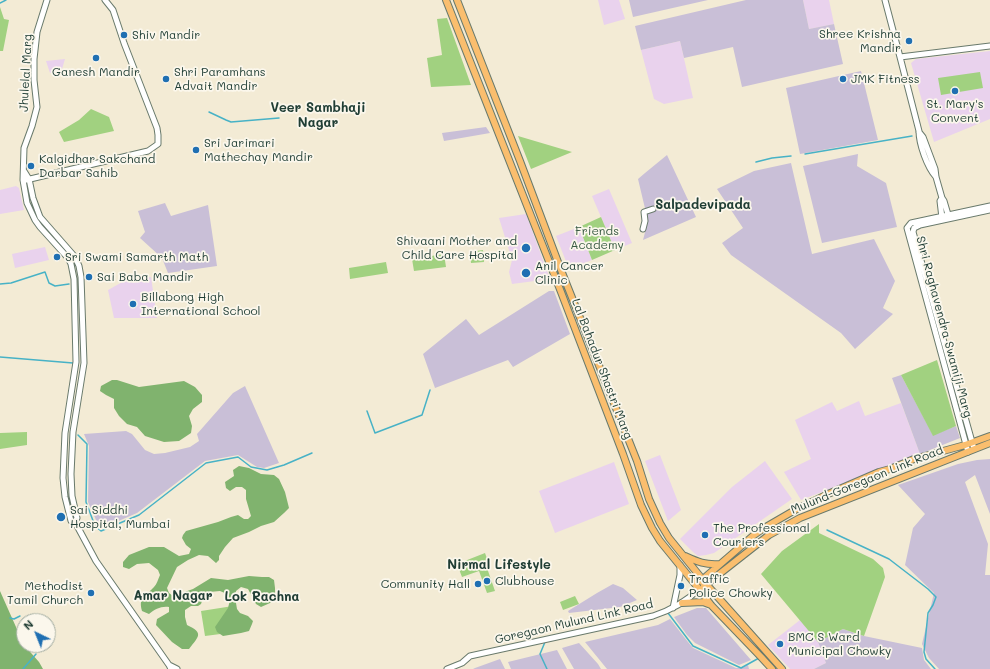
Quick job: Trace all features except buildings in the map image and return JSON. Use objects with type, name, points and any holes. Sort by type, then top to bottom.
[{"type":"main road","name":"Lal Bahadur Shastri Marg","points":[[446,0],[560,288],[637,494],[652,528],[660,541],[711,605],[772,669]]},
{"type":"main road","name":"Lal Bahadur Shastri Marg","points":[[457,0],[566,284],[637,461],[649,499],[660,523],[669,538],[707,585],[782,669]]},
{"type":"main road","name":"Mulund-Goregaon Link Road","points":[[699,589],[703,579],[742,545],[764,528],[785,515],[828,494],[879,472],[914,459],[990,436]]},
{"type":"main road","name":"Mulund-Goregaon Link Road","points":[[699,589],[707,585],[769,535],[800,518],[990,443]]},
{"type":"main road","points":[[637,494],[646,490]]},
{"type":"main road","points":[[742,545],[747,553]]},
{"type":"main road","points":[[683,556],[699,562],[720,564]]},
{"type":"main road","points":[[682,603],[703,602],[711,605]]},
{"type":"street","name":"Jhulelal Marg","points":[[48,0],[38,32],[34,59],[34,80],[37,107],[24,148],[23,180],[27,203],[35,220],[68,258],[71,264],[74,279],[76,362],[65,433],[63,478],[64,497],[68,513],[71,521],[75,522]]},
{"type":"street","points":[[23,180],[148,151],[158,144],[157,128],[124,43],[113,10],[105,0]]},
{"type":"street","points":[[885,0],[919,131],[923,137],[927,153],[935,169],[942,198],[949,216]]},
{"type":"street","points":[[900,57],[990,46]]},
{"type":"street","points":[[24,170],[29,179],[32,198],[40,217],[75,256],[81,277],[84,363],[73,432],[71,474],[72,496],[77,518],[75,522],[99,565],[170,667],[177,669]]},
{"type":"street","points":[[942,198],[940,201],[942,218]]},
{"type":"street","points":[[983,209],[990,206]]},
{"type":"street","points":[[643,229],[644,212],[653,209]]},
{"type":"street","points":[[983,209],[990,210]]},
{"type":"street","name":"Shri Raghavendra Swamiji Marg","points":[[971,450],[965,444],[941,355],[935,322],[920,267],[913,232],[914,228],[924,222],[983,209]]},
{"type":"street","points":[[74,279],[81,277]]},
{"type":"street","name":"Shri Raghavendra Swamiji Marg","points":[[935,322],[947,354],[960,397],[972,442],[971,450]]},
{"type":"street","points":[[941,355],[947,354]]},
{"type":"street","points":[[952,393],[958,391]]},
{"type":"street","points":[[953,400],[960,397]]},
{"type":"street","points":[[65,433],[73,432]]},
{"type":"street","points":[[673,608],[680,575],[680,565]]},
{"type":"street","name":"Goregaon Mulund Link Road","points":[[447,669],[462,663],[470,656],[650,617],[667,611],[682,603],[699,589]]},
{"type":"shaded area","points":[[598,0],[619,0],[625,19],[604,25]]},
{"type":"shaded area","points":[[629,0],[708,0],[633,17]]},
{"type":"shaded area","points":[[746,0],[803,0],[809,29],[834,24],[843,64],[742,87],[733,47],[684,58],[680,41],[641,50],[635,26]]},
{"type":"shaded area","points":[[803,0],[829,0],[834,24],[809,29]]},
{"type":"shaded area","points":[[680,41],[693,98],[664,104],[654,99],[641,50]]},
{"type":"shaded area","name":"St. Mary's Convent","points":[[990,51],[990,119],[934,142],[911,63],[916,59]]},
{"type":"shaded area","points":[[65,59],[62,69],[50,73],[46,61]]},
{"type":"shaded area","points":[[861,71],[878,140],[800,154],[786,88]]},
{"type":"shaded area","points":[[486,127],[490,133],[444,141],[442,133]]},
{"type":"shaded area","points":[[858,154],[857,166],[886,183],[897,227],[822,243],[803,166]]},
{"type":"shaded area","points":[[667,155],[696,217],[643,240],[648,221],[638,179]]},
{"type":"shaded area","points":[[791,163],[812,254],[874,239],[895,281],[883,308],[893,314],[855,349],[841,333],[731,255],[722,243],[743,228],[717,189],[754,171]]},
{"type":"shaded area","points":[[16,186],[19,188],[24,210],[0,214],[0,190]]},
{"type":"shaded area","points":[[609,189],[632,243],[615,250],[592,196]]},
{"type":"shaded area","points":[[165,203],[171,216],[208,205],[217,266],[168,273],[162,258],[140,238],[145,232],[138,211]]},
{"type":"shaded area","points":[[526,214],[550,279],[512,284],[509,272],[512,260],[499,218]]},
{"type":"shaded area","name":"Friends Academy","points":[[579,227],[592,260],[569,269],[556,236]]},
{"type":"shaded area","points":[[45,247],[49,260],[15,268],[12,254]]},
{"type":"shaded area","name":"Billabong High International School","points":[[151,277],[157,318],[114,318],[108,290],[126,280]]},
{"type":"shaded area","points":[[549,291],[554,291],[570,334],[513,367],[508,360],[435,388],[423,354],[466,319],[479,335]]},
{"type":"shaded area","points":[[901,375],[933,435],[956,426],[960,438],[920,454],[892,378]]},
{"type":"shaded area","points":[[245,386],[279,463],[264,468],[257,467],[238,455],[205,461],[137,513],[100,529],[88,502],[89,446],[84,434],[126,431],[132,434],[145,450],[154,454],[190,447],[199,441],[197,434],[233,393]]},
{"type":"shaded area","points":[[859,401],[865,416],[901,403],[920,454],[801,500],[784,472],[811,459],[795,420],[832,402],[837,411]]},
{"type":"shaded area","points":[[660,455],[681,510],[668,521],[645,461]]},
{"type":"shaded area","points":[[990,459],[990,514],[975,475],[965,482],[988,544],[985,575],[990,575],[990,669],[939,669],[929,658],[922,644],[934,593],[905,565],[913,528],[925,514],[898,485],[958,464]]},
{"type":"shaded area","points":[[765,461],[792,499],[714,553],[698,556],[680,539],[732,487]]},
{"type":"shaded area","points":[[614,462],[629,504],[555,533],[539,491]]},
{"type":"shaded area","points":[[613,584],[623,588],[637,600],[620,607],[569,613],[568,611]]},
{"type":"shaded area","points":[[697,608],[706,608],[751,660],[739,665],[695,643],[674,617]]},
{"type":"shaded area","points":[[670,619],[693,648],[736,668],[742,668],[748,665],[749,669],[607,669],[585,642],[658,625]]},
{"type":"shaded area","points":[[800,620],[818,642],[826,663],[814,669],[790,669],[768,645]]},
{"type":"shaded area","points":[[843,629],[864,636],[922,648],[924,660],[931,669],[814,669],[826,663],[818,642]]},
{"type":"shaded area","points":[[579,643],[601,669],[574,669],[562,648]]},
{"type":"shaded area","points":[[557,650],[567,669],[511,669],[508,662]]},
{"type":"shaded area","points":[[500,659],[505,669],[473,669],[475,668]]},
{"type":"green space","points":[[0,7],[4,19],[9,20],[3,51],[0,51]]},
{"type":"green space","points":[[447,18],[471,85],[431,87],[427,58],[442,55],[437,19]]},
{"type":"green space","points":[[980,72],[983,88],[941,95],[938,78]]},
{"type":"green space","points":[[91,109],[109,117],[114,131],[64,142],[59,132],[79,120]]},
{"type":"green space","points":[[518,136],[572,152],[531,169]]},
{"type":"green space","name":"Friends Academy","points":[[601,217],[615,250],[592,260],[579,227]]},
{"type":"green space","points":[[483,250],[484,262],[471,263],[470,252]]},
{"type":"green space","points":[[444,254],[446,267],[414,271],[412,259]]},
{"type":"green space","points":[[386,262],[388,273],[350,279],[349,268]]},
{"type":"green space","points":[[937,360],[956,426],[933,436],[901,375]]},
{"type":"green space","points":[[112,380],[117,380],[139,387],[184,381],[195,387],[202,395],[202,402],[193,409],[189,416],[192,426],[191,433],[179,441],[164,442],[145,436],[137,427],[127,424],[114,408],[114,399],[100,391],[101,386]]},
{"type":"green space","points":[[27,432],[27,445],[0,449],[0,433]]},
{"type":"green space","points":[[239,466],[249,468],[261,474],[274,475],[279,479],[285,492],[289,508],[274,522],[233,538],[225,547],[216,563],[208,556],[199,555],[177,567],[167,588],[169,593],[173,596],[193,589],[211,578],[228,580],[249,576],[269,577],[274,580],[275,598],[270,603],[261,607],[256,604],[248,589],[241,587],[236,591],[235,597],[237,609],[240,613],[248,616],[253,621],[252,624],[249,631],[223,636],[217,632],[215,627],[228,608],[230,600],[227,594],[220,591],[209,592],[203,598],[201,604],[198,606],[191,606],[185,610],[187,625],[196,630],[198,635],[189,649],[182,649],[172,642],[156,625],[157,619],[169,612],[169,607],[158,608],[149,614],[142,611],[142,599],[156,584],[160,575],[158,570],[149,563],[137,564],[129,569],[123,567],[123,562],[129,555],[149,547],[164,547],[179,556],[189,554],[191,549],[186,545],[182,538],[186,531],[238,515],[244,519],[248,519],[251,516],[246,499],[246,490],[242,487],[236,487],[230,491],[226,488],[225,482],[234,476],[233,470]]},
{"type":"green space","points":[[819,524],[819,533],[873,559],[883,568],[885,577],[864,636],[843,629],[818,642],[761,574],[782,551]]},
{"type":"green space","points":[[485,553],[490,567],[487,568],[495,591],[487,593],[479,571],[462,577],[457,564]]},
{"type":"green space","points":[[0,591],[16,627],[16,653],[31,653],[43,669],[0,669]]},
{"type":"green space","points":[[575,596],[579,604],[563,610],[560,602]]},
{"type":"green space","points":[[233,606],[236,632],[205,636],[201,611]]},
{"type":"waterway","points":[[0,3],[6,0]]},
{"type":"waterway","points":[[209,112],[231,122],[279,118]]},
{"type":"waterway","points":[[805,154],[912,136]]},
{"type":"waterway","points":[[756,162],[772,158],[791,156]]},
{"type":"waterway","points":[[0,284],[11,283],[45,272],[49,283],[55,286],[69,284]]},
{"type":"waterway","points":[[0,357],[73,363]]},
{"type":"waterway","points":[[367,411],[375,433],[422,415],[430,390]]},
{"type":"waterway","points":[[78,435],[87,444],[86,502],[95,526],[101,531],[139,515],[206,463],[238,457],[251,467],[267,470],[284,465],[312,453]]},
{"type":"waterway","points":[[827,530],[889,559],[936,597],[928,613],[924,652],[926,659],[935,669]]},
{"type":"waterway","points":[[668,613],[693,646],[741,668],[759,658]]},
{"type":"waterway","points":[[10,618],[16,618]]},
{"type":"waterway","points":[[545,642],[540,654],[547,669]]},
{"type":"waterway","points":[[23,669],[36,654]]},
{"type":"place","name":"Shiv Mandir","points":[[124,35]]},
{"type":"place","name":"Shree Krishna Mandir","points":[[909,41]]},
{"type":"place","name":"Ganesh Mandir","points":[[96,58]]},
{"type":"place","name":"Shri Paramhans Advait Mandir","points":[[166,79]]},
{"type":"place","name":"JMK Fitness","points":[[843,79]]},
{"type":"place","name":"St. Mary's Convent","points":[[955,91]]},
{"type":"place","name":"Sri Jarimari Mathechay Mandir","points":[[196,150]]},
{"type":"place","name":"Kalgidhar Sakchand Darbar Sahib","points":[[31,166]]},
{"type":"place","name":"Shivaani Mother and Child Care Hospital","points":[[526,248]]},
{"type":"place","name":"Sri Swami Samarth Math","points":[[57,257]]},
{"type":"place","name":"Anil Cancer Clinic","points":[[526,273]]},
{"type":"place","name":"Sai Baba Mandir","points":[[89,277]]},
{"type":"place","name":"Billabong High International School","points":[[133,304]]},
{"type":"place","name":"Sai Siddhi Hospital, Mumbai","points":[[61,517]]},
{"type":"place","name":"The Professional Couriers","points":[[705,535]]},
{"type":"place","name":"Clubhouse","points":[[487,581]]},
{"type":"place","name":"Community Hall","points":[[478,584]]},
{"type":"place","name":"Traffic Police Chowky","points":[[681,586]]},
{"type":"place","name":"Methodist Tamil Church","points":[[91,593]]},
{"type":"place","name":"BMC S Ward Municipal Chowky","points":[[780,644]]},
{"type":"district","name":"Veer Sambhaji Nagar","points":[[318,116]]},
{"type":"district","name":"Salpadevipada","points":[[703,205]]},
{"type":"district","name":"Nirmal Lifestyle","points":[[499,565]]},
{"type":"district","name":"Amar Nagar","points":[[173,596]]},
{"type":"district","name":"Lok Rachna","points":[[262,597]]}]
